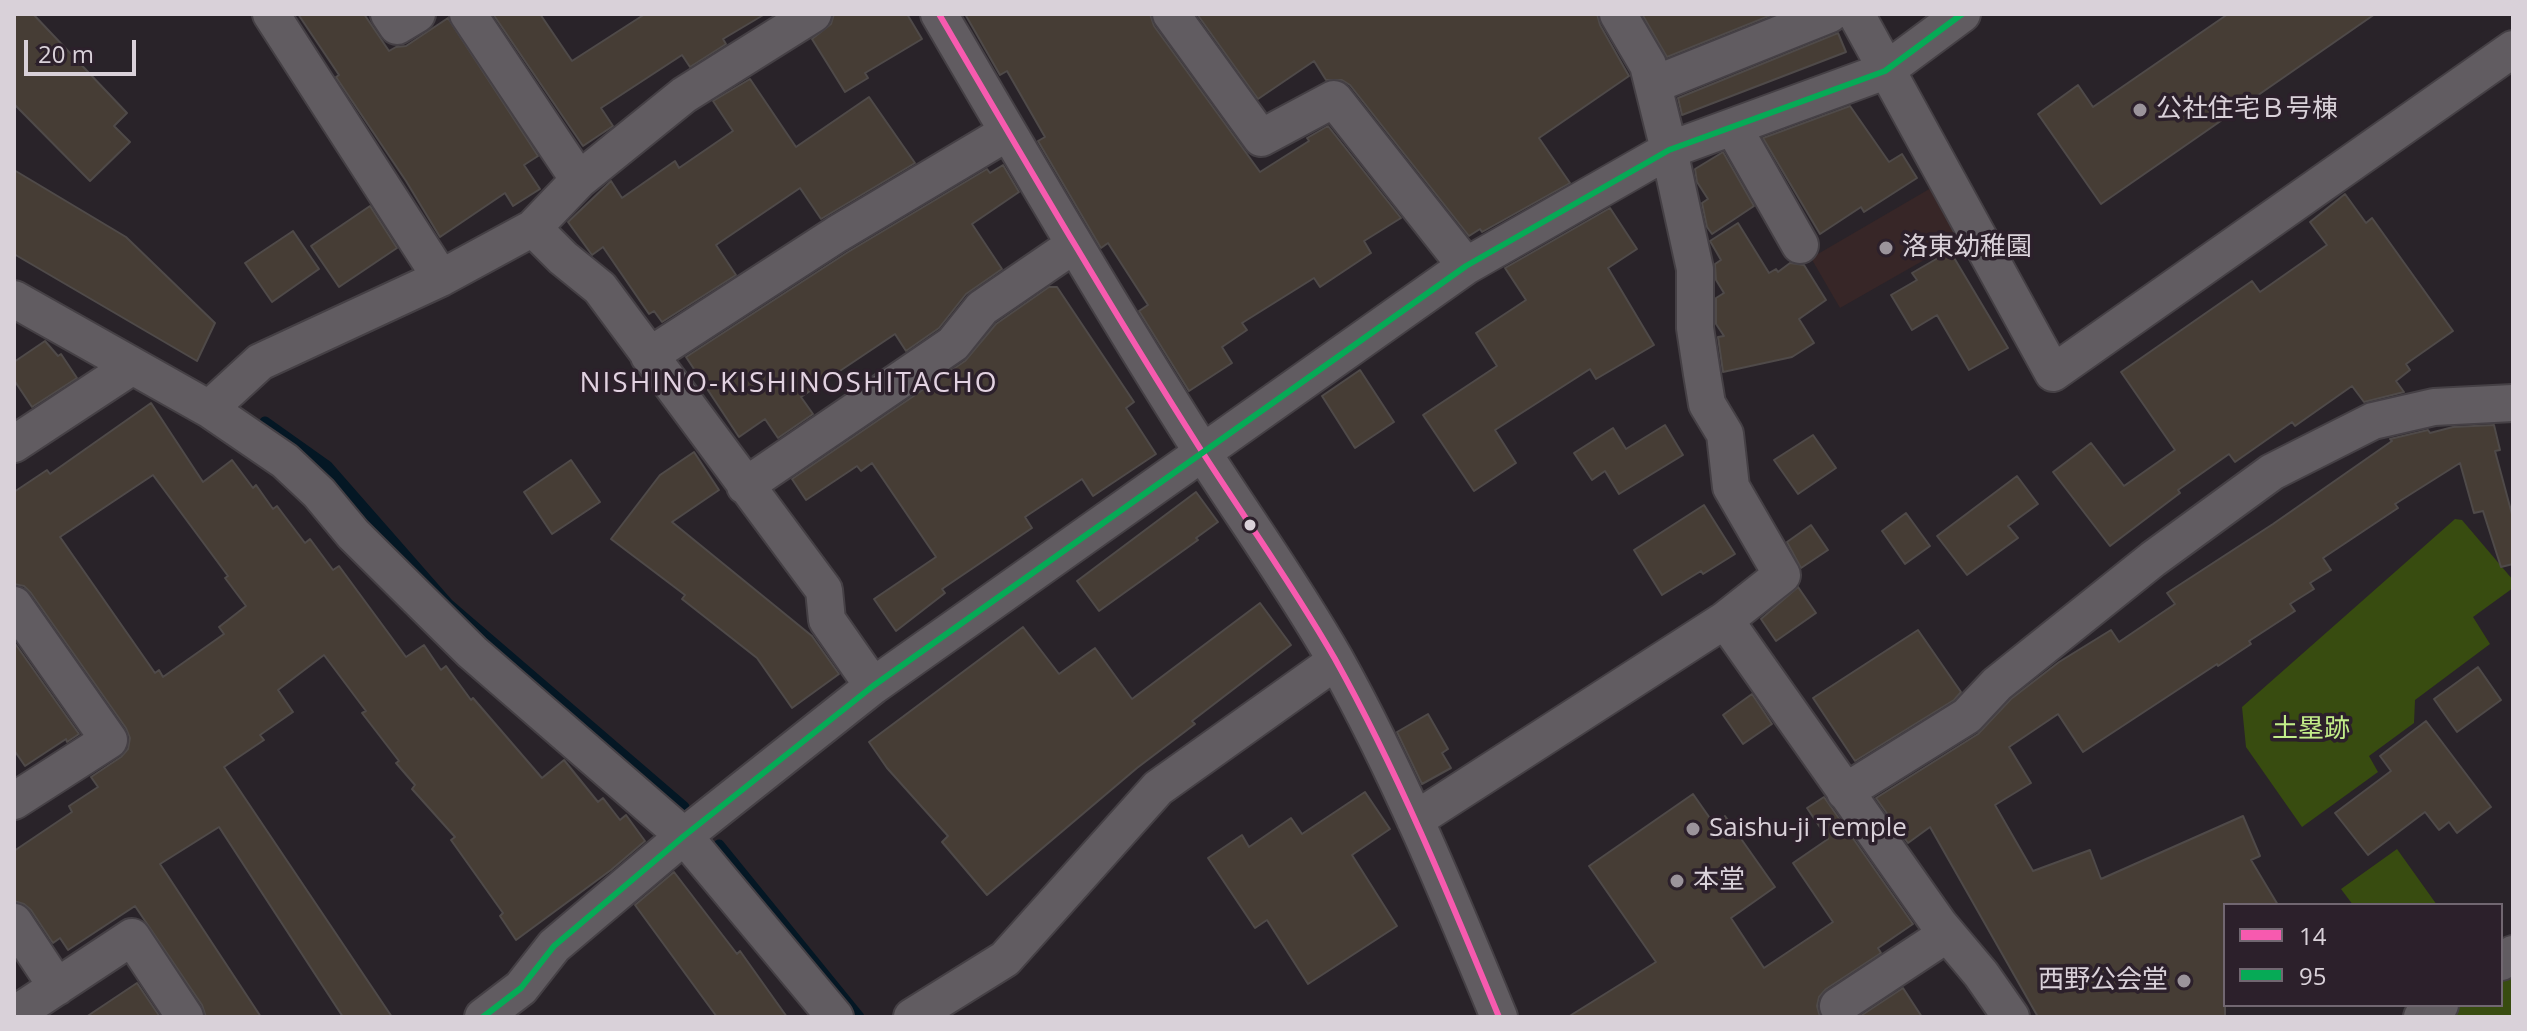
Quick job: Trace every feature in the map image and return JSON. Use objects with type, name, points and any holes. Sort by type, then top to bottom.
[{"type":"street","points":[[271,14],[441,278]]},
{"type":"street","points":[[389,14],[397,26],[417,14]]},
{"type":"street","points":[[468,14],[579,180]]},
{"type":"street","points":[[209,409],[260,362],[441,278],[533,228],[579,180],[684,95],[813,14]]},
{"type":"street","points":[[939,14],[1074,245],[1202,452],[1284,573],[1336,661],[1415,820],[1499,1017]]},
{"type":"street","points":[[1171,14],[1261,138],[1334,99],[1466,266]]},
{"type":"street","points":[[1415,820],[1725,620],[1782,575],[1731,487],[1725,434],[1707,404],[1695,328],[1695,269],[1669,150],[1648,65],[1618,14]]},
{"type":"street","points":[[1653,85],[1830,14]]},
{"type":"street","points":[[1856,14],[2053,373],[2513,49]]},
{"type":"street","points":[[483,1017],[521,988],[554,946],[684,836],[873,686],[1466,266],[1669,150],[1885,71],[1962,14]]},
{"type":"street","points":[[1733,127],[1800,245]]},
{"type":"street","points":[[649,356],[837,234],[1008,132]]},
{"type":"street","points":[[533,228],[600,288],[824,590],[827,620],[873,686]]},
{"type":"street","points":[[745,486],[953,344],[982,308],[1074,245]]},
{"type":"street","points":[[14,299],[209,409],[285,461],[319,493],[353,534],[472,652],[684,836],[835,1017]]},
{"type":"street","points":[[14,444],[131,367]]},
{"type":"street","points":[[1845,792],[1967,716],[1997,684],[2153,559],[2272,472],[2373,421],[2434,407],[2513,403]]},
{"type":"street","points":[[14,605],[109,740],[14,801]]},
{"type":"street","points":[[1725,620],[1947,934],[1981,974],[2011,1017]]},
{"type":"street","points":[[912,1017],[1005,959],[1158,788],[1336,661]]},
{"type":"street","points":[[14,922],[57,987]]},
{"type":"street","points":[[1838,1006],[1947,934]]},
{"type":"street","points":[[14,1015],[132,937],[185,1017]]},
{"type":"shaded area","name":"洛東幼稚園","points":[[1931,188],[1961,239],[1840,308],[1811,258]]},
{"type":"green space","name":"土塁跡","points":[[2455,519],[2462,520],[2513,580],[2513,588],[2473,617],[2490,644],[2415,700],[2414,723],[2369,756],[2378,772],[2302,827],[2246,747],[2242,707]]},
{"type":"green space","points":[[2397,849],[2436,903],[2352,903],[2341,889]]},
{"type":"green space","points":[[2506,973],[2513,982],[2513,1017],[2441,1017],[2455,1007],[2503,1007],[2503,975]]},
{"type":"building","points":[[14,14],[33,14],[127,113],[114,126],[130,142],[90,181],[14,104]]},
{"type":"building","points":[[298,14],[364,14],[389,51],[406,46],[448,18],[538,156],[524,165],[540,189],[513,206],[505,193],[440,237]]},
{"type":"building","points":[[493,14],[540,14],[572,61],[645,14],[765,14],[723,39],[726,44],[690,67],[682,55],[601,108],[613,126],[583,146]]},
{"type":"building","points":[[834,14],[907,14],[922,39],[865,73],[868,78],[845,92],[812,39],[831,24]]},
{"type":"building","points":[[965,14],[1150,14],[1154,26],[1260,172],[1328,126],[1401,218],[1364,241],[1371,253],[1320,287],[1314,278],[1242,323],[1247,330],[1222,347],[1232,363],[1189,391],[1139,311],[1148,305],[1108,243],[1101,248],[1038,141],[1045,137],[1007,71],[1000,75]]},
{"type":"building","points":[[1197,14],[1597,14],[1629,76],[1539,138],[1570,183],[1482,232],[1480,229],[1469,236],[1350,85],[1342,80],[1326,80],[1314,61],[1258,99]]},
{"type":"building","points":[[1642,14],[1774,14],[1667,57]]},
{"type":"building","name":"公社住宅Ｂ号棟","points":[[2228,14],[2375,14],[2101,204],[2038,114],[2078,85],[2093,107]]},
{"type":"building","points":[[1838,33],[1846,52],[1682,115],[1678,98]]},
{"type":"building","points":[[750,79],[796,147],[869,97],[915,163],[821,219],[800,188],[716,245],[736,275],[662,322],[654,311],[649,314],[603,247],[592,255],[568,222],[611,181],[622,198],[675,161],[679,168],[733,131],[713,101]]},
{"type":"building","points":[[1850,106],[1889,162],[1902,154],[1917,178],[1864,212],[1861,207],[1820,234],[1763,138]]},
{"type":"building","points":[[1723,152],[1754,206],[1712,234],[1707,227],[1702,203],[1708,199],[1697,182],[1695,169]]},
{"type":"building","points":[[1003,165],[1019,192],[972,224],[1002,269],[966,294],[939,328],[906,351],[895,334],[801,397],[813,414],[778,438],[765,419],[739,437],[686,357],[848,252],[987,169],[990,173]]},
{"type":"building","points":[[14,170],[126,237],[215,323],[197,361],[14,254]]},
{"type":"building","points":[[2345,194],[2366,223],[2372,218],[2453,331],[2406,364],[2410,370],[2396,381],[2404,392],[2364,402],[2352,386],[2295,426],[2292,422],[2235,462],[2229,454],[2178,490],[2180,493],[2110,546],[2053,472],[2091,443],[2124,486],[2175,450],[2121,372],[2252,281],[2260,292],[2327,245],[2310,222]]},
{"type":"building","points":[[370,206],[397,248],[339,287],[311,246]]},
{"type":"building","points":[[1610,208],[1637,249],[1608,268],[1654,345],[1596,379],[1590,369],[1495,430],[1516,463],[1474,491],[1423,415],[1497,366],[1476,333],[1526,300],[1505,268]]},
{"type":"building","points":[[1738,223],[1769,273],[1776,269],[1778,272],[1790,263],[1804,265],[1826,300],[1799,319],[1814,343],[1792,357],[1723,372],[1718,337],[1724,336],[1716,324],[1716,298],[1724,293],[1716,280],[1715,264],[1721,260],[1710,241]]},
{"type":"building","points":[[293,231],[319,269],[272,302],[245,263]]},
{"type":"building","points":[[1950,251],[2008,348],[1969,370],[1937,315],[1912,330],[1891,295],[1917,280],[1912,273]]},
{"type":"building","points":[[1049,287],[1057,287],[1134,402],[1126,408],[1156,454],[1093,496],[1082,479],[1025,517],[1032,528],[942,589],[945,593],[896,631],[874,599],[936,557],[872,463],[861,471],[857,466],[806,500],[792,479],[965,361],[996,324]]},
{"type":"building","points":[[45,341],[58,356],[61,354],[77,378],[32,407],[14,380],[14,362]]},
{"type":"building","points":[[1360,370],[1394,422],[1355,448],[1322,396]]},
{"type":"building","points":[[151,403],[203,482],[232,460],[273,509],[277,506],[305,543],[310,539],[333,570],[339,566],[406,657],[424,645],[441,670],[446,666],[471,700],[473,698],[542,778],[564,760],[598,802],[603,798],[620,820],[626,815],[645,841],[516,940],[500,916],[503,913],[451,840],[455,837],[412,789],[415,785],[396,763],[399,761],[362,713],[366,711],[324,655],[278,690],[293,712],[260,735],[264,740],[224,767],[392,1017],[343,1017],[219,827],[160,864],[261,1017],[206,1017],[202,1005],[135,906],[68,950],[60,938],[53,943],[31,910],[14,901],[14,851],[72,812],[69,806],[98,787],[91,777],[121,757],[128,749],[130,738],[31,593],[24,586],[14,584],[14,492],[47,470],[50,474]],"holes":[[[153,475],[228,576],[225,578],[246,606],[219,627],[224,634],[163,677],[159,670],[155,673],[60,537]]]},
{"type":"building","points":[[1665,425],[1683,455],[1619,494],[1605,471],[1592,480],[1574,453],[1613,428],[1626,449]]},
{"type":"building","points":[[2494,425],[2500,450],[2495,451],[2513,518],[2513,564],[2501,567],[2483,511],[2474,513],[2460,463],[2395,504],[2398,508],[2323,558],[2331,570],[2310,583],[2314,589],[2290,604],[2295,611],[2218,666],[2083,752],[2058,714],[2009,747],[2031,783],[1995,805],[2033,871],[2090,850],[2101,879],[2243,816],[2260,856],[2251,860],[2277,903],[2223,903],[2225,1017],[2038,1017],[1930,827],[1908,843],[1876,798],[1978,734],[2011,699],[2059,662],[2111,630],[2119,642],[2175,604],[2167,593],[2273,524],[2392,441],[2390,439],[2453,427]]},
{"type":"building","points":[[1813,435],[1836,468],[1798,494],[1774,460]]},
{"type":"building","points":[[694,452],[719,490],[672,522],[812,636],[839,674],[792,708],[757,658],[682,599],[685,595],[611,539],[660,475]]},
{"type":"building","points":[[571,460],[600,502],[552,534],[524,492]]},
{"type":"building","points":[[2017,476],[2038,504],[2008,526],[2018,538],[1967,575],[1937,536]]},
{"type":"building","points":[[1196,492],[1218,522],[1196,538],[1198,540],[1099,611],[1077,581]]},
{"type":"building","points":[[1704,505],[1735,554],[1662,595],[1634,550]]},
{"type":"building","points":[[1906,513],[1930,546],[1905,564],[1882,531]]},
{"type":"building","points":[[1811,525],[1828,550],[1801,568],[1787,542]]},
{"type":"building","points":[[1798,587],[1816,613],[1776,641],[1761,619]]},
{"type":"building","points":[[1260,603],[1291,645],[1192,721],[1195,724],[1137,768],[987,895],[942,842],[948,836],[887,768],[869,742],[1023,627],[1059,674],[1095,648],[1132,699]]},
{"type":"building","points":[[1918,630],[1961,692],[1954,700],[1855,761],[1813,698]]},
{"type":"building","points":[[14,642],[79,734],[25,766],[14,750]]},
{"type":"building","points":[[2478,667],[2501,700],[2457,732],[2434,699]]},
{"type":"building","points":[[1752,694],[1772,724],[1743,744],[1723,715]]},
{"type":"building","points":[[1428,714],[1448,749],[1442,753],[1451,768],[1422,784],[1397,732]]},
{"type":"building","points":[[2426,721],[2491,807],[2457,833],[2449,822],[2439,830],[2425,812],[2368,855],[2335,813],[2391,771],[2380,756]]},
{"type":"building","points":[[1365,792],[1390,829],[1352,855],[1397,926],[1308,984],[1267,920],[1255,928],[1208,858],[1242,835],[1249,847],[1291,818],[1302,834]]},
{"type":"building","points":[[1693,794],[1714,824],[1725,816],[1775,887],[1731,918],[1764,968],[1833,922],[1793,863],[1828,839],[1807,808],[1824,797],[1913,924],[1878,948],[1881,953],[1826,989],[1819,997],[1817,1006],[1820,1017],[1568,1017],[1656,962],[1589,866]]},
{"type":"building","points":[[674,872],[737,954],[740,951],[787,1017],[717,1017],[635,905]]},
{"type":"building","points":[[137,983],[160,1017],[86,1017]]},
{"type":"building","points":[[1903,988],[1922,1017],[1859,1017]]},
{"type":"waterway","points":[[265,422],[327,466],[448,604],[684,807]]},
{"type":"waterway","points":[[719,845],[859,1017]]},
{"type":"transit line","name":"14","points":[[939,14],[1134,342],[1335,659],[1402,791],[1499,1017]]},
{"type":"transit line","name":"95","points":[[483,1017],[521,988],[554,946],[684,836],[873,686],[1466,266],[1669,150],[1885,71],[1962,14]]},
{"type":"place","name":"公社住宅Ｂ号棟","points":[[2140,110]]},
{"type":"place","name":"洛東幼稚園","points":[[1886,248]]},
{"type":"place","name":"Saishu-ji Temple","points":[[1693,829]]},
{"type":"place","name":"本堂","points":[[1677,881]]},
{"type":"place","name":"西野公会堂","points":[[2184,981]]},
{"type":"district","name":"NISHINO-KISHINOSHITACHO","points":[[789,384]]}]
